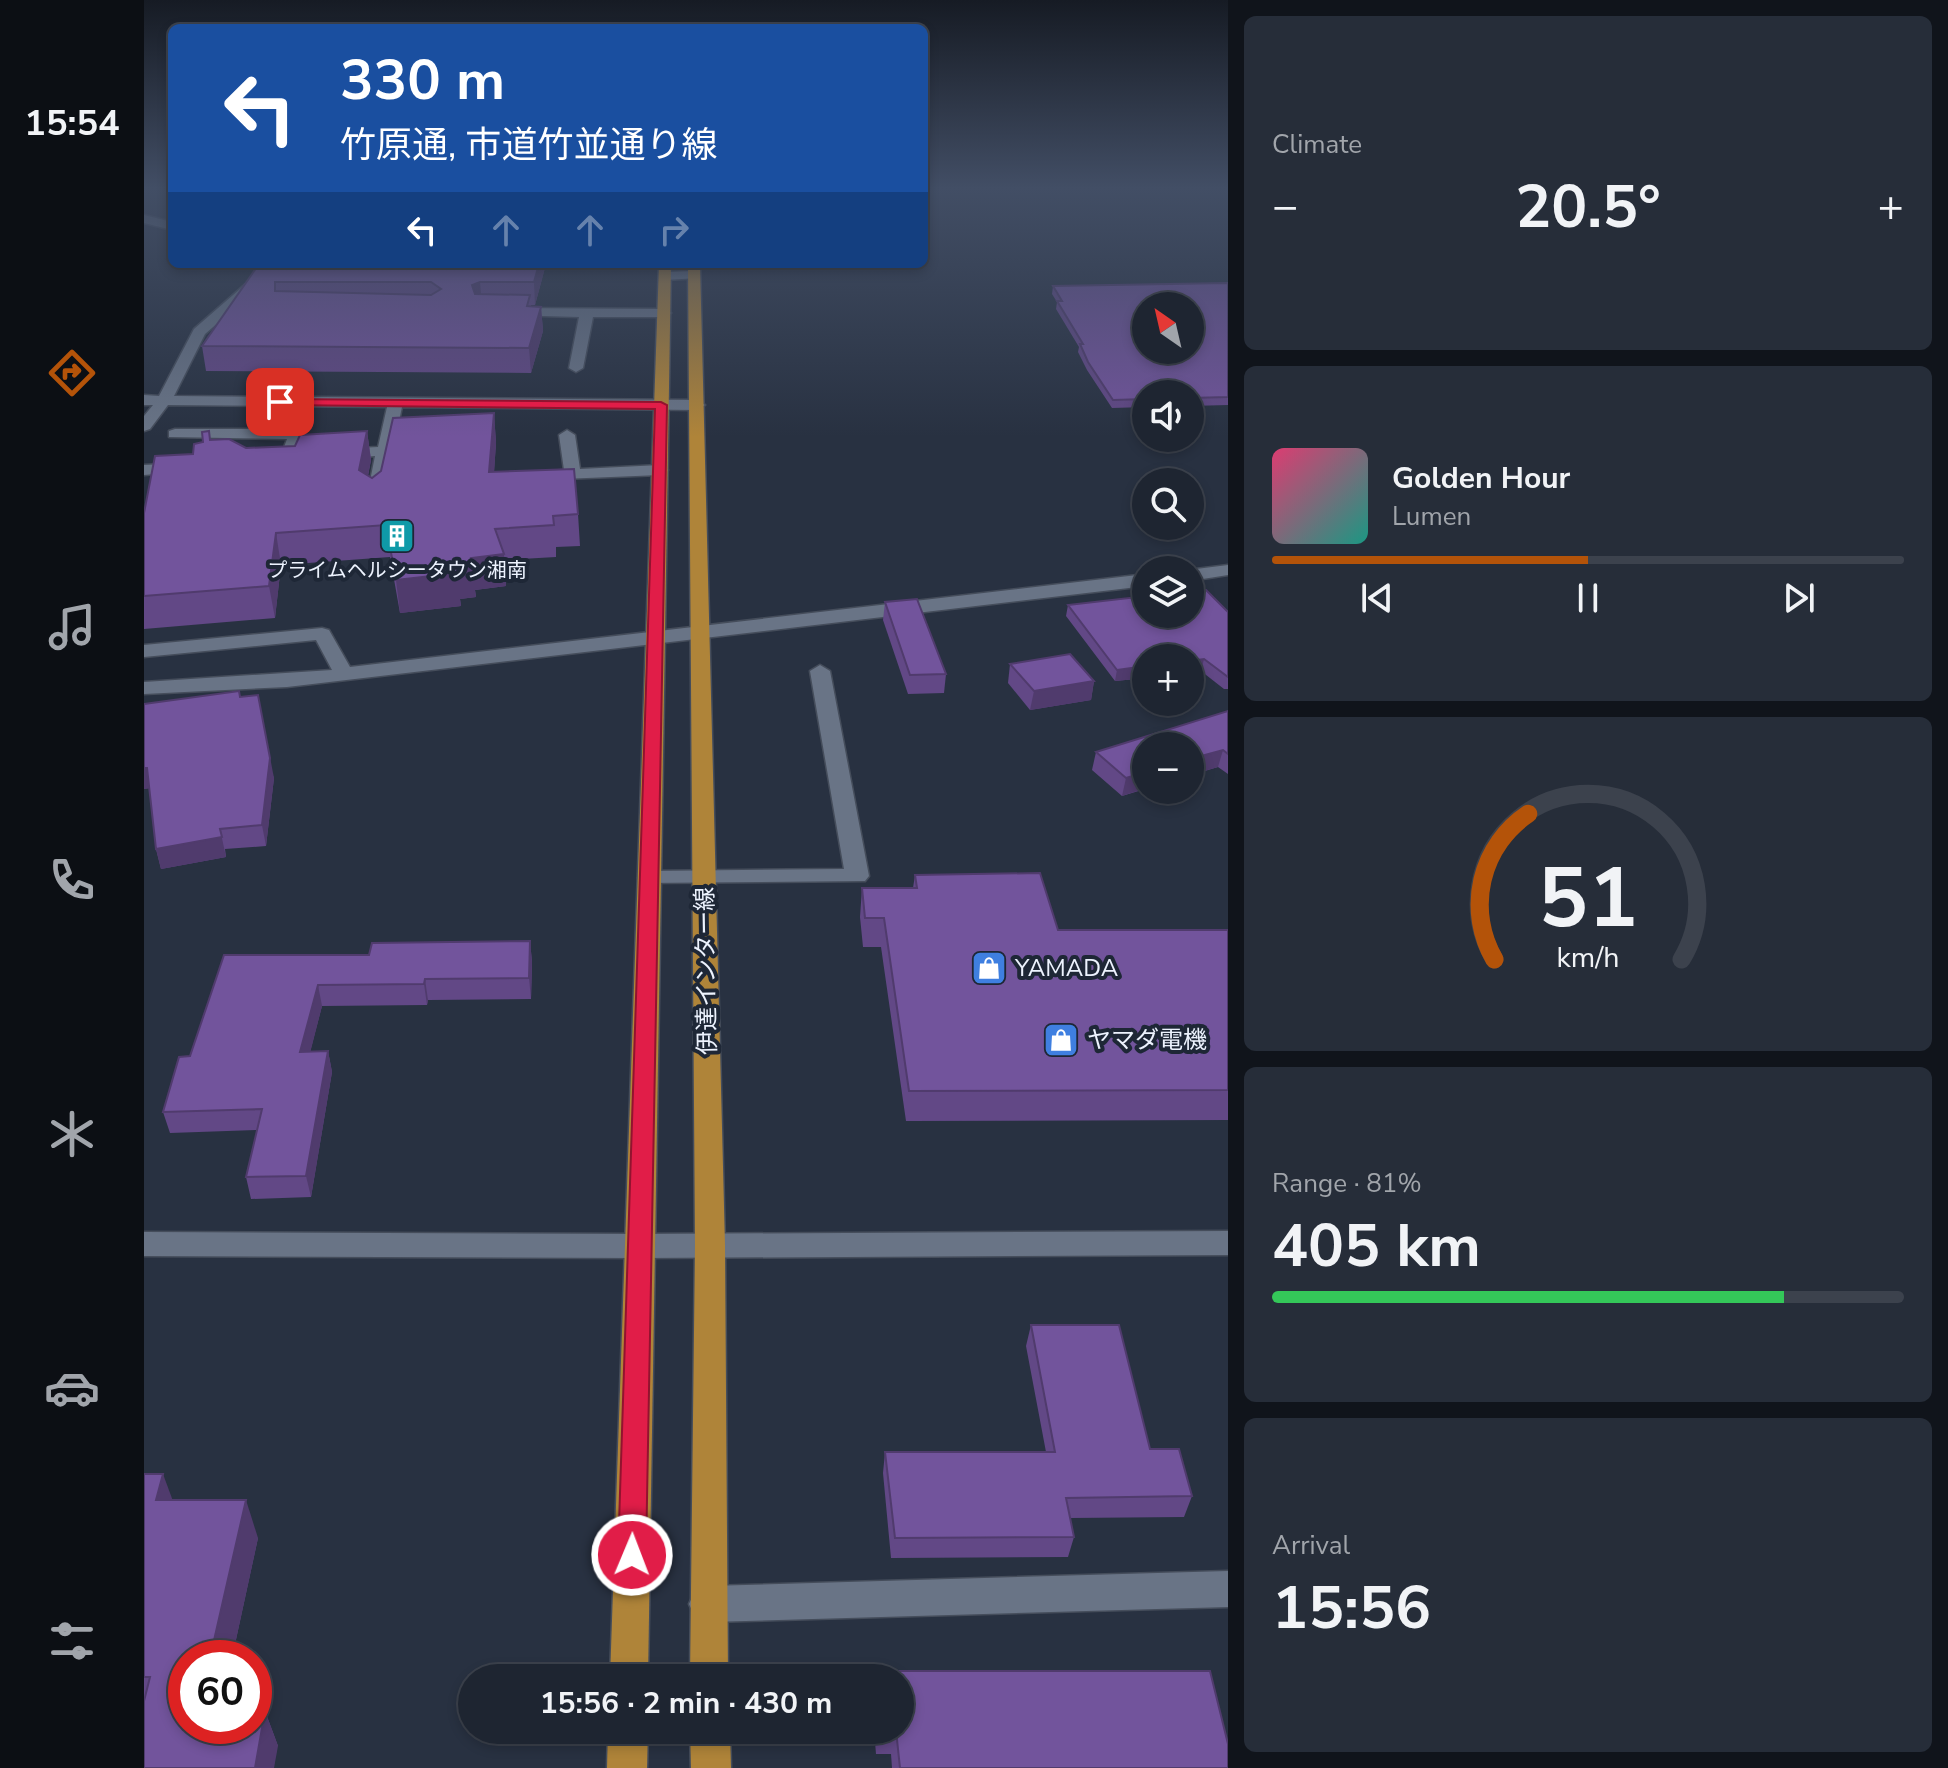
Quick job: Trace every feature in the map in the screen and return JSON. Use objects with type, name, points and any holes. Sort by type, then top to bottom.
[{"type":"main road","points":[[629,1664],[665,272]]},
{"type":"main road","name":"伊達インター線","points":[[694,272],[710,1245],[709,1664]]},
{"type":"main road","points":[[627,1768],[628,1744]]},
{"type":"main road","points":[[710,1744],[711,1768]]},
{"type":"street","points":[[144,426],[164,400],[199,332],[253,285],[263,272]]},
{"type":"street","points":[[497,312],[664,313]]},
{"type":"street","points":[[576,368],[587,313]]},
{"type":"street","points":[[144,400],[697,405]]},
{"type":"street","points":[[374,501],[395,403]]},
{"type":"street","points":[[175,434],[297,434],[295,458],[385,451]]},
{"type":"street","points":[[567,435],[573,475]]},
{"type":"street","points":[[144,470],[201,467]]},
{"type":"street","points":[[525,477],[660,470]]},
{"type":"street","points":[[1204,573],[1228,570]]},
{"type":"street","points":[[144,688],[287,681],[656,635],[1132,582]]},
{"type":"street","points":[[144,651],[322,634],[344,674]]},
{"type":"street","points":[[650,878],[857,876],[820,671]]},
{"type":"street","points":[[144,1244],[640,1246],[1228,1243]]},
{"type":"street","points":[[708,1604],[1228,1589]]},
{"type":"building","points":[[254,272],[537,272],[534,282],[480,282],[472,285],[475,294],[530,295],[527,306],[541,307],[529,348],[202,346]],"holes":[[[275,282],[431,282],[441,289],[431,295],[275,291]]]},
{"type":"building","points":[[1228,283],[1228,397],[1204,398],[1204,380],[1132,380],[1132,399],[1113,400],[1088,362],[1080,344],[1083,344],[1057,301],[1062,301],[1053,286]]},
{"type":"building","points":[[494,413],[489,472],[574,469],[578,514],[553,516],[554,525],[495,529],[504,554],[471,558],[473,565],[456,567],[458,573],[396,580],[386,525],[276,533],[269,586],[144,596],[144,513],[155,456],[193,454],[194,444],[203,442],[202,432],[209,431],[210,440],[229,439],[246,448],[295,446],[300,435],[367,431],[359,470],[372,478],[381,471],[393,418]]},
{"type":"building","points":[[1204,590],[1228,612],[1228,677],[1204,659],[1204,644],[1132,644],[1132,668],[1117,670],[1068,605],[1132,598],[1132,628],[1204,628]]},
{"type":"building","points":[[917,599],[946,674],[910,675],[885,602]]},
{"type":"building","points":[[1070,654],[1094,681],[1034,691],[1010,664]]},
{"type":"building","points":[[239,691],[240,697],[258,695],[270,758],[262,825],[220,829],[222,837],[156,849],[147,768],[144,768],[144,704]]},
{"type":"building","points":[[1228,711],[1228,754],[1223,750],[1204,755],[1204,732],[1160,732]]},
{"type":"building","points":[[1132,741],[1132,776],[1126,778],[1096,752]]},
{"type":"building","name":"ヤマダ電機","points":[[1040,873],[1058,930],[1228,930],[1228,1090],[909,1091],[884,918],[865,918],[862,888],[917,888],[915,875]]},
{"type":"building","points":[[530,941],[529,978],[425,979],[424,984],[318,985],[300,1052],[328,1051],[306,1176],[246,1177],[262,1109],[163,1112],[179,1057],[190,1056],[224,955],[369,955],[372,943]]},
{"type":"building","points":[[1031,1325],[1119,1325],[1150,1449],[1179,1449],[1192,1496],[1066,1498],[1074,1537],[895,1538],[885,1452],[1055,1452]]},
{"type":"building","points":[[144,1474],[163,1474],[156,1500],[246,1500],[214,1640],[168,1640],[168,1744],[259,1744],[255,1768],[144,1768],[144,1701],[150,1677],[144,1677]]},
{"type":"building","points":[[914,1671],[1210,1671],[1228,1744],[1228,1768],[900,1768],[897,1744],[914,1744]]},
{"type":"place","name":"プライムヘルシータウン湘南","points":[[397,536]]},
{"type":"place","name":"YAMADA","points":[[989,968]]},
{"type":"place","name":"ヤマダ電機","points":[[1061,1040]]},
{"type":"route","points":[[280,402],[661,405],[632,1555]]}]
